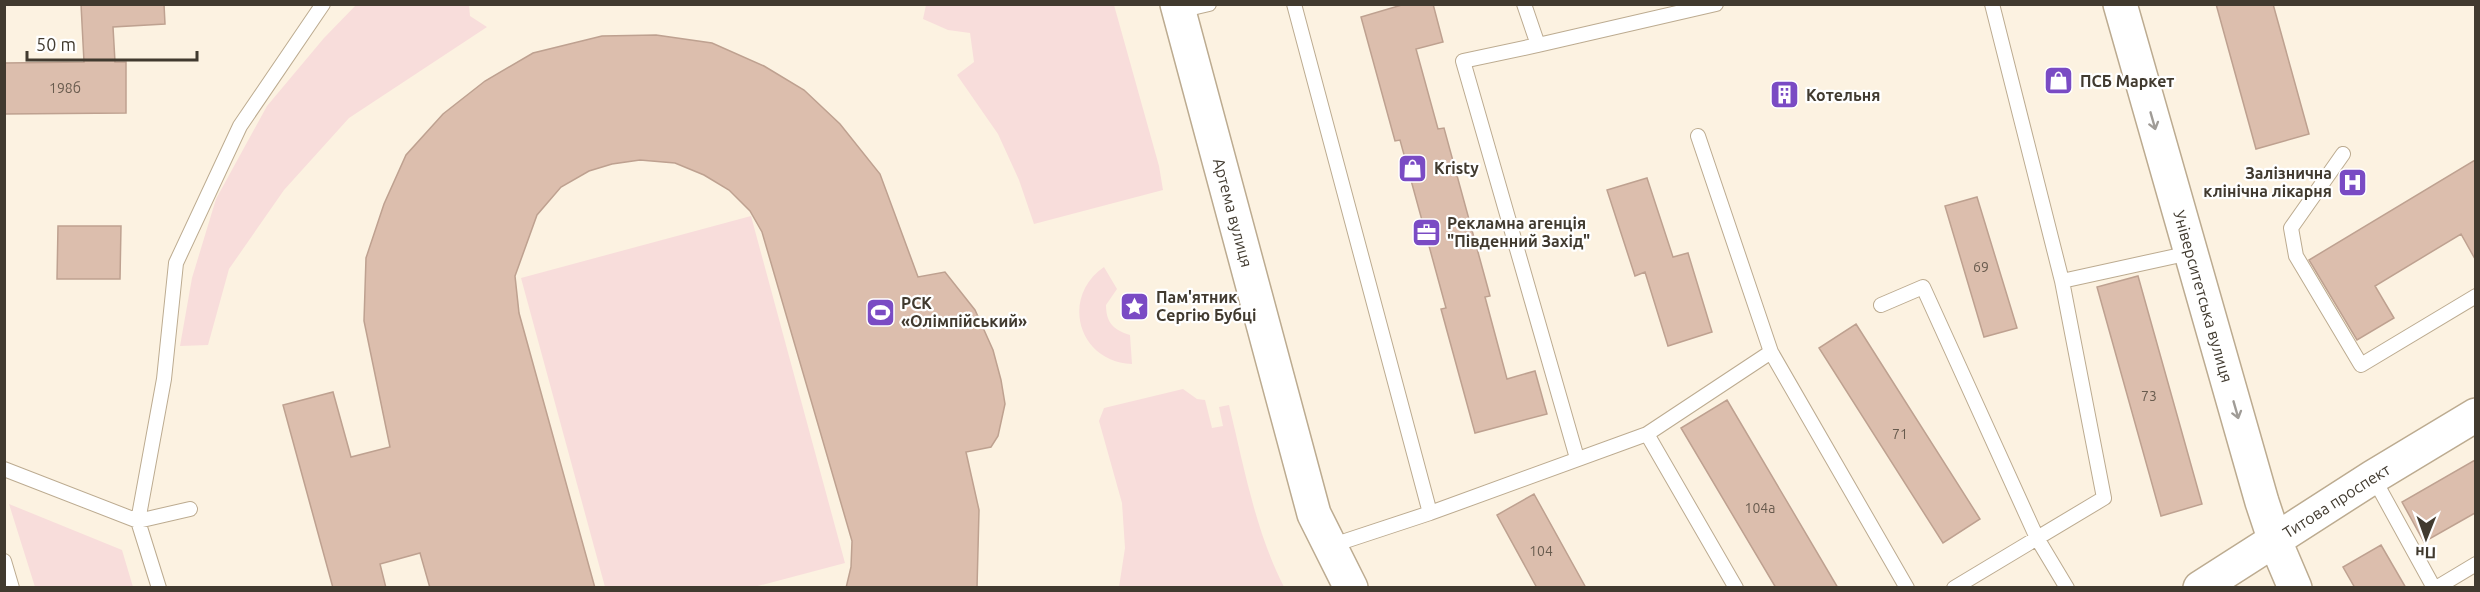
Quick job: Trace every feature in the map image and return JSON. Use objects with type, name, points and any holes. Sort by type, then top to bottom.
[{"type":"main road","name":"Університетська вулиця","points":[[2120,4],[2275,541],[2295,588]]},
{"type":"main road","name":"Артема вулиця","points":[[1188,7],[1314,514],[1352,588]]},
{"type":"main road","name":"Титова проспект","points":[[2200,588],[2373,477],[2475,415]]},
{"type":"lane","points":[[159,588],[138,521],[164,379],[176,263],[240,126],[323,4]]},
{"type":"lane","points":[[1294,4],[1430,513]]},
{"type":"lane","points":[[1524,4],[1538,45]]},
{"type":"lane","points":[[1577,458],[1463,61],[1716,4]]},
{"type":"lane","points":[[1953,588],[2104,498],[2062,281],[1992,4]]},
{"type":"lane","points":[[1698,136],[1771,352],[1907,588]]},
{"type":"lane","points":[[2343,154],[2292,228],[2296,256],[2361,365],[2475,296]]},
{"type":"lane","points":[[2062,281],[2190,253]]},
{"type":"lane","points":[[1881,305],[1923,287],[2037,538],[2067,588]]},
{"type":"lane","points":[[1329,546],[1430,513],[1647,434],[1771,352]]},
{"type":"lane","points":[[1647,434],[1736,588]]},
{"type":"lane","points":[[4,469],[138,521],[190,509]]},
{"type":"lane","points":[[2373,477],[2435,588],[2475,564]]},
{"type":"lane","points":[[4,561],[12,588]]},
{"type":"shaded area","points":[[357,4],[469,5],[470,16],[487,27],[349,118],[284,190],[229,269],[208,345],[180,346],[192,278],[216,199],[267,106],[324,38]]},
{"type":"shaded area","points":[[926,5],[1114,5],[1159,166],[1163,190],[1034,224],[1019,180],[998,134],[957,75],[974,62],[970,33],[948,30],[923,19]]},
{"type":"shaded area","points":[[751,216],[845,563],[754,587],[605,587],[521,278]]},
{"type":"shaded area","points":[[1104,267],[1117,289],[1106,305],[1107,316],[1115,328],[1130,335],[1132,364],[1113,360],[1099,352],[1088,340],[1081,326],[1079,310],[1082,295],[1090,280]]},
{"type":"shaded area","points":[[1183,389],[1197,399],[1205,400],[1212,428],[1223,426],[1219,407],[1229,405],[1258,521],[1284,587],[1119,587],[1125,548],[1122,503],[1099,421],[1104,408]]},
{"type":"shaded area","points":[[9,504],[122,550],[133,587],[35,587]]},
{"type":"building","points":[[81,4],[164,4],[165,24],[113,27],[115,62],[126,62],[126,113],[4,114],[4,63],[84,62]]},
{"type":"building","points":[[1405,4],[1433,4],[1443,42],[1416,49],[1438,129],[1444,128],[1490,296],[1485,297],[1507,379],[1535,371],[1547,414],[1475,433],[1441,309],[1446,308],[1400,140],[1395,141],[1361,17]]},
{"type":"building","points":[[2216,4],[2273,4],[2309,134],[2256,149]]},
{"type":"building","name":"РСК «Олімпійський»","points":[[656,35],[712,43],[764,66],[804,90],[840,124],[880,174],[918,277],[945,272],[975,310],[993,350],[1005,404],[998,436],[991,447],[966,452],[979,510],[977,588],[846,588],[851,567],[852,541],[762,232],[750,211],[729,190],[704,175],[675,163],[640,160],[612,164],[589,171],[561,187],[537,215],[515,276],[519,313],[595,588],[430,588],[420,553],[380,564],[386,588],[333,588],[283,405],[333,392],[351,457],[390,447],[364,321],[366,258],[384,204],[406,155],[443,114],[485,81],[533,53],[602,36]]},
{"type":"building","points":[[2475,160],[2475,259],[2461,234],[2375,286],[2394,318],[2357,340],[2309,260]]},
{"type":"building","points":[[1647,178],[1673,257],[1688,253],[1712,332],[1668,346],[1645,272],[1635,276],[1607,190]]},
{"type":"building","points":[[1977,197],[2017,328],[1984,337],[1945,206]]},
{"type":"building","points":[[58,226],[121,226],[120,279],[57,279]]},
{"type":"building","points":[[2138,276],[2202,504],[2161,516],[2097,287]]},
{"type":"building","points":[[1856,324],[1980,519],[1943,543],[1819,348]]},
{"type":"building","points":[[1727,400],[1838,588],[1776,588],[1681,428]]},
{"type":"building","points":[[2475,460],[2475,513],[2424,542],[2402,502]]},
{"type":"building","points":[[1534,494],[1586,588],[1537,588],[1497,515]]},
{"type":"building","points":[[2381,545],[2406,588],[2355,588],[2343,567]]},
{"type":"place","name":"ПСБ Маркет","points":[[2059,81]]},
{"type":"place","name":"Котельня","points":[[1785,95]]},
{"type":"place","name":"Kristy","points":[[1413,168]]},
{"type":"place","name":"Залізнична клінічна лікарня","points":[[2353,182]]},
{"type":"place","name":"Рекламна агенція \"Південний Захід\"","points":[[1426,232]]},
{"type":"place","name":"Пам'ятник Сергію Бубці","points":[[1135,306]]},
{"type":"place","name":"РСК «Олімпійський»","points":[[880,312]]}]
